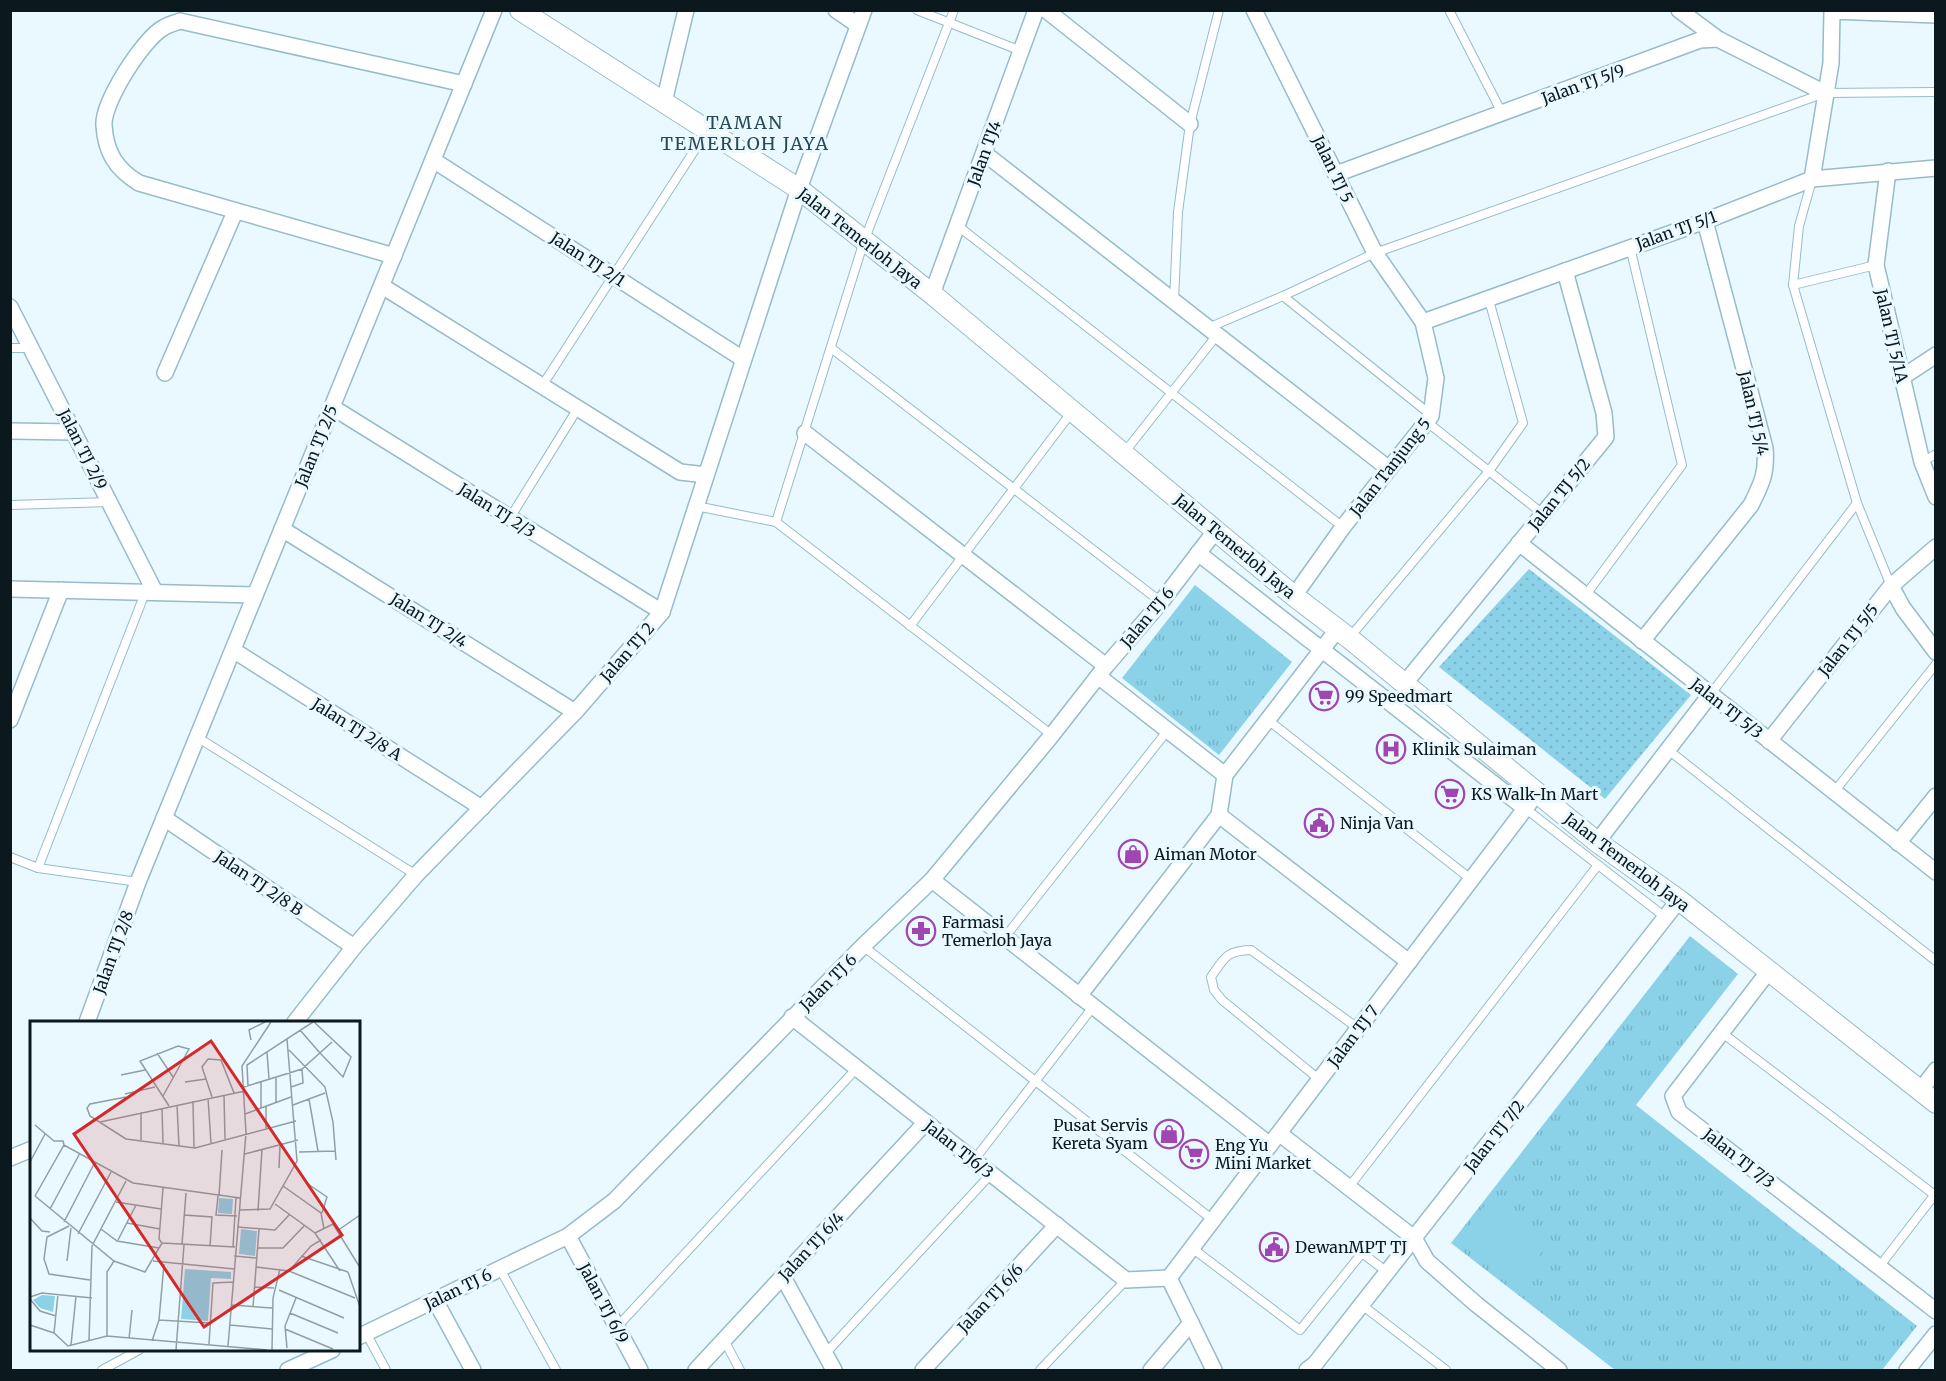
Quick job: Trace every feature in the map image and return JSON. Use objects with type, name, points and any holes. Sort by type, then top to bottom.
[{"type":"street","name":"Jalan TJ 2/5","points":[[138,882],[494,10]]},
{"type":"street","name":"Jalan Temerloh Jaya","points":[[520,10],[799,189],[932,294],[1294,596],[1405,683],[1531,801],[1597,842],[1679,900],[1935,1103]]},
{"type":"street","points":[[664,102],[686,10]]},
{"type":"street","points":[[836,10],[861,18]]},
{"type":"street","name":"Jalan TJ4","points":[[932,294],[1036,10]]},
{"type":"street","points":[[1046,10],[1190,123]]},
{"type":"street","name":"Jalan TJ 5","points":[[1254,10],[1375,253],[1423,322]]},
{"type":"street","points":[[1679,10],[1718,39],[1825,93]]},
{"type":"street","points":[[1812,179],[1831,63],[1832,11],[1935,15]]},
{"type":"street","name":"Jalan TJ 2","points":[[296,1021],[354,947],[416,875],[575,711],[662,612],[799,189],[861,18]]},
{"type":"street","points":[[394,256],[139,183],[125,175],[113,162],[103,125],[108,105],[128,68],[147,42],[163,27],[180,21],[464,84]]},
{"type":"street","name":"Jalan TJ 5/9","points":[[1336,174],[1700,40],[1718,39]]},
{"type":"street","points":[[984,153],[1389,469]]},
{"type":"street","name":"Jalan TJ 2/1","points":[[433,160],[743,359]]},
{"type":"street","name":"Jalan TJ 5/1","points":[[1423,322],[1489,300],[1812,179],[1935,168]]},
{"type":"street","name":"Jalan TJ 5/1A","points":[[1888,171],[1876,265],[1922,462],[1935,497]]},
{"type":"street","points":[[165,373],[235,212]]},
{"type":"street","name":"Jalan TJ 5/4","points":[[1642,641],[1751,506],[1766,468],[1765,448],[1705,220]]},
{"type":"street","name":"Jalan TJ 5/2","points":[[1405,683],[1606,437],[1604,413],[1565,271]]},
{"type":"street","points":[[382,286],[680,472],[706,475]]},
{"type":"street","name":"Jalan TJ 2/9","points":[[10,307],[110,502],[150,592]]},
{"type":"street","name":"Jalan Tanjung 5","points":[[1294,596],[1343,527],[1429,419],[1436,378],[1423,322]]},
{"type":"street","points":[[1901,378],[1935,355]]},
{"type":"street","name":"Jalan TJ 2/3","points":[[332,407],[662,612]]},
{"type":"street","points":[[10,431],[74,432]]},
{"type":"street","points":[[805,433],[964,556],[1102,671],[1168,730],[1225,775]]},
{"type":"street","name":"Jalan TJ 2/4","points":[[282,529],[575,711]]},
{"type":"street","name":"Jalan TJ 6","points":[[362,1335],[568,1236],[614,1200],[792,1017],[932,880],[1161,602],[1216,530]]},
{"type":"street","name":"Jalan TJ 5/3","points":[[1519,543],[1935,873]]},
{"type":"street","name":"Jalan TJ 5/5","points":[[1768,741],[1891,586],[1935,547]]},
{"type":"street","points":[[1198,553],[1322,651],[1531,801]]},
{"type":"street","points":[[1891,586],[1903,608],[1935,652]]},
{"type":"street","points":[[10,589],[255,595]]},
{"type":"street","points":[[10,720],[61,590]]},
{"type":"street","points":[[1079,996],[1220,815],[1225,775],[1322,651],[1343,634]]},
{"type":"street","name":"Jalan TJ 2/8 A","points":[[233,650],[482,808]]},
{"type":"street","points":[[1597,842],[1710,695]]},
{"type":"street","points":[[1898,843],[1935,796]]},
{"type":"street","name":"Jalan TJ 7","points":[[1169,1278],[1531,801]]},
{"type":"street","points":[[1220,815],[1409,962]]},
{"type":"street","name":"Jalan TJ 2/8 B","points":[[164,818],[354,947]]},
{"type":"street","points":[[932,880],[1079,996],[1275,1139],[1349,1187],[1414,1238],[1427,1261],[1559,1371]]},
{"type":"street","name":"Jalan TJ 2/8","points":[[88,1021],[138,882]]},
{"type":"street","name":"Jalan TJ 7/2","points":[[1315,1368],[1387,1272],[1679,900]]},
{"type":"street","name":"Jalan TJ 7/3","points":[[1768,972],[1673,1096],[1679,1112],[1935,1311]]},
{"type":"street","name":"Jalan TJ6/3","points":[[792,1017],[1126,1280]]},
{"type":"street","points":[[1920,1091],[1935,1070]]},
{"type":"street","name":"Jalan TJ 6/4","points":[[696,1371],[926,1122]]},
{"type":"street","points":[[10,1158],[30,1150]]},
{"type":"street","name":"Jalan TJ 6/6","points":[[923,1371],[1057,1225]]},
{"type":"street","name":"Jalan TJ 6/9","points":[[568,1236],[640,1371]]},
{"type":"street","points":[[783,1277],[834,1371]]},
{"type":"street","points":[[1126,1280],[1169,1278],[1214,1371]]},
{"type":"street","points":[[435,1300],[473,1371]]},
{"type":"street","points":[[1151,1371],[1191,1323]]},
{"type":"street","points":[[1907,1371],[1935,1334]]},
{"type":"street","points":[[296,1369],[330,1351]]},
{"type":"lane","points":[[917,10],[1021,51]]},
{"type":"lane","points":[[776,522],[864,241],[954,10]]},
{"type":"lane","points":[[1174,301],[1178,212],[1190,123],[1219,10]]},
{"type":"lane","points":[[1449,10],[1502,113]]},
{"type":"lane","points":[[1124,454],[1172,393],[1213,331],[1375,253],[1825,93],[1935,92]]},
{"type":"lane","points":[[542,386],[707,130]]},
{"type":"lane","points":[[1812,179],[1799,226],[1793,285],[1857,503],[1891,586]]},
{"type":"lane","points":[[958,226],[1343,527]]},
{"type":"lane","points":[[1585,596],[1682,465],[1630,247]]},
{"type":"lane","points":[[1793,285],[1876,265]]},
{"type":"lane","points":[[1283,296],[1489,471],[1543,513]]},
{"type":"lane","points":[[1343,634],[1489,471],[1523,423],[1489,300]]},
{"type":"lane","points":[[10,348],[32,348]]},
{"type":"lane","points":[[831,348],[1161,602]]},
{"type":"lane","points":[[510,518],[578,408]]},
{"type":"lane","points":[[910,626],[1015,490],[1072,411]]},
{"type":"lane","points":[[1922,462],[1935,453]]},
{"type":"lane","points":[[10,506],[110,502]]},
{"type":"lane","points":[[1710,695],[1857,503]]},
{"type":"lane","points":[[696,506],[776,522],[1052,735]]},
{"type":"lane","points":[[38,868],[150,592]]},
{"type":"lane","points":[[1834,792],[1935,664]]},
{"type":"lane","points":[[1268,720],[1472,880]]},
{"type":"lane","points":[[1005,937],[1168,730]]},
{"type":"lane","points":[[197,737],[416,875]]},
{"type":"lane","points":[[1667,749],[1935,961]]},
{"type":"lane","points":[[1531,801],[1598,865],[1665,917]]},
{"type":"lane","points":[[10,857],[38,868],[138,882]]},
{"type":"lane","points":[[1349,1187],[1598,865]]},
{"type":"lane","points":[[863,946],[1213,1220]]},
{"type":"lane","points":[[1320,1080],[1221,1000],[1214,990],[1211,977],[1227,954],[1251,950],[1359,1029]]},
{"type":"lane","points":[[974,1160],[1094,1007]]},
{"type":"lane","points":[[1721,1032],[1935,1194],[1879,1267]]},
{"type":"lane","points":[[617,1327],[857,1068]]},
{"type":"lane","points":[[825,1354],[992,1174]]},
{"type":"lane","points":[[1192,1248],[1300,1330],[1362,1253],[1387,1272]]},
{"type":"lane","points":[[501,1269],[556,1371]]},
{"type":"lane","points":[[1040,1371],[1126,1280]]},
{"type":"lane","points":[[1362,1305],[1446,1371]]},
{"type":"lane","points":[[362,1335],[386,1371]]},
{"type":"lane","points":[[724,1340],[740,1371]]},
{"type":"lane","points":[[102,1371],[137,1351]]},
{"type":"green space","points":[[1529,569],[1691,695],[1605,799],[1439,667]]},
{"type":"green space","points":[[1195,585],[1292,662],[1219,755],[1122,678]]},
{"type":"green space","points":[[1690,936],[1738,974],[1636,1105],[1917,1326],[1882,1370],[1615,1370],[1451,1243]]},
{"type":"green space","points":[[1489,1200],[1547,1245],[1520,1280],[1463,1235]]},
{"type":"place","name":"99 Speedmart","points":[[1324,696]]},
{"type":"place","name":"Klinik Sulaiman","points":[[1391,749]]},
{"type":"place","name":"KS Walk-In Mart","points":[[1450,794]]},
{"type":"place","name":"Ninja Van","points":[[1319,823]]},
{"type":"place","name":"Aiman Motor","points":[[1133,854]]},
{"type":"place","name":"Farmasi Temerloh Jaya","points":[[921,931]]},
{"type":"place","name":"Pusat Servis Kereta Syam","points":[[1169,1134]]},
{"type":"place","name":"Eng Yu Mini Market","points":[[1194,1154]]},
{"type":"place","name":"DewanMPT TJ","points":[[1274,1247]]},
{"type":"district","name":"TAMAN TEMERLOH JAYA","points":[[745,132]]}]
